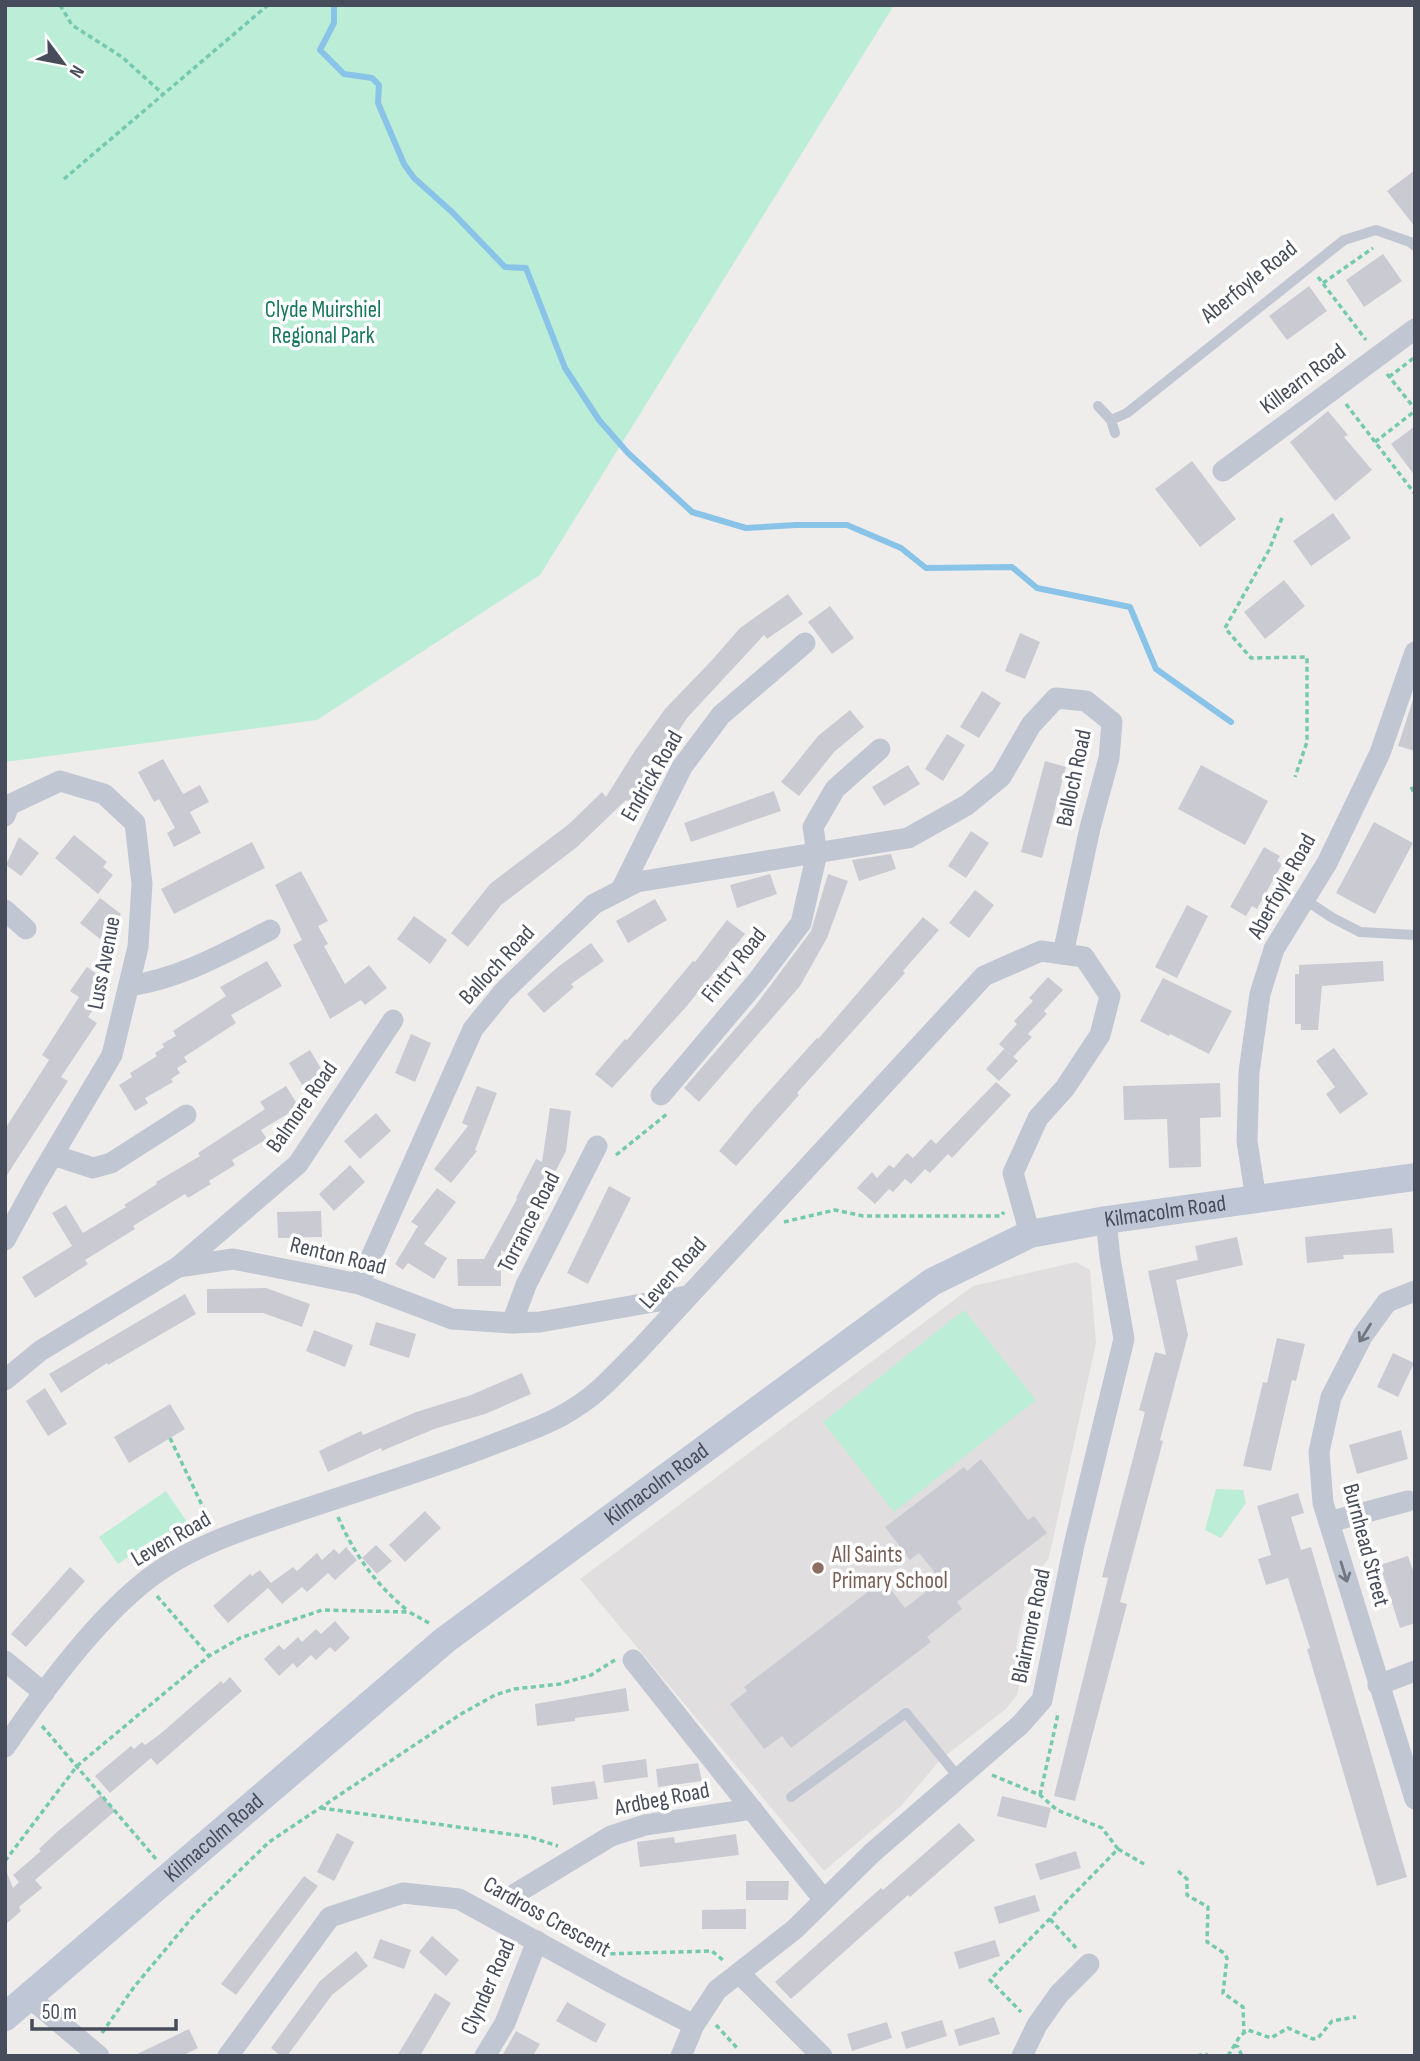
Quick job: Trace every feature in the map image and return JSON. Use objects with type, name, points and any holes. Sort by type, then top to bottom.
[{"type":"main road","name":"Kilmacolm Road","points":[[5,2017],[445,1640],[932,1282],[1030,1234],[1106,1220],[1415,1177]]},
{"type":"street","name":"Killearn Road","points":[[1223,471],[1415,328]]},
{"type":"street","name":"Endrick Road","points":[[621,890],[682,767],[721,715],[805,643]]},
{"type":"street","name":"Aberfoyle Road","points":[[1256,1199],[1247,1141],[1249,1072],[1260,995],[1274,949],[1326,863],[1380,753],[1415,652]]},
{"type":"street","name":"Balloch Road","points":[[359,1284],[473,1030],[503,992],[594,904],[637,882],[908,838],[967,805],[1001,777],[1031,725],[1056,698],[1086,701],[1112,722],[1109,758],[1090,828],[1063,954]]},
{"type":"street","points":[[817,853],[813,827],[835,789],[880,749]]},
{"type":"street","name":"Luss Avenue","points":[[5,816],[9,805],[60,781],[104,794],[135,823],[142,884],[138,947],[112,1055],[5,1240]]},
{"type":"street","name":"Fintry Road","points":[[661,1095],[758,980],[801,923],[817,853]]},
{"type":"street","points":[[5,911],[26,929]]},
{"type":"street","points":[[129,986],[159,981],[193,968],[270,930]]},
{"type":"street","name":"Leven Road","points":[[5,1747],[29,1712],[106,1618],[164,1567],[218,1539],[331,1499],[450,1462],[553,1422],[577,1407],[602,1387],[984,976],[1041,951],[1063,954]]},
{"type":"street","points":[[1030,1234],[1013,1172],[1038,1118],[1065,1088],[1100,1035],[1110,996],[1084,957],[1063,954]]},
{"type":"street","name":"Balmore Road","points":[[178,1268],[298,1164],[393,1020]]},
{"type":"street","points":[[53,1155],[93,1167],[111,1163],[186,1115]]},
{"type":"street","name":"Torrance Road","points":[[512,1323],[526,1285],[597,1146]]},
{"type":"street","name":"Blairmore Road","points":[[681,2056],[699,2018],[717,1990],[795,1929],[872,1853],[1020,1725],[1040,1703],[1074,1545],[1124,1339],[1106,1220]]},
{"type":"street","name":"Renton Road","points":[[5,1380],[40,1351],[178,1268],[233,1259],[359,1284],[452,1319],[540,1322],[687,1296]]},
{"type":"street","name":"Burnhead Street","points":[[1415,1291],[1387,1302],[1363,1335],[1331,1398],[1319,1452],[1323,1503],[1415,1799]]},
{"type":"street","points":[[1329,1522],[1408,1501]]},
{"type":"street","name":"Ardbeg Road","points":[[634,1660],[824,1900]]},
{"type":"street","points":[[5,1661],[44,1693]]},
{"type":"street","points":[[1378,1685],[1415,1671]]},
{"type":"street","name":"Ardbeg Road","points":[[515,1894],[611,1836],[645,1825],[752,1809]]},
{"type":"street","name":"Cardross Crescent","points":[[228,2056],[330,1917],[403,1893],[459,1899],[614,1984],[699,2018]]},
{"type":"street","name":"Clynder Road","points":[[485,2056],[505,2023],[537,1941]]},
{"type":"street","points":[[1022,2056],[1036,2028],[1059,1994],[1089,1964]]},
{"type":"street","points":[[739,1973],[822,2056]]},
{"type":"street","points":[[29,1997],[97,2054]]},
{"type":"lane","name":"Aberfoyle Road","points":[[1111,420],[1127,413],[1344,240],[1376,230],[1415,246]]},
{"type":"lane","points":[[1098,406],[1111,420],[1115,433]]},
{"type":"lane","points":[[1304,899],[1360,932],[1415,934]]},
{"type":"lane","points":[[791,1797],[906,1713],[959,1778]]},
{"type":"path","points":[[60,5],[72,25],[122,57],[163,95]]},
{"type":"path","points":[[64,179],[268,5]]},
{"type":"path","points":[[1323,283],[1391,235]]},
{"type":"path","points":[[1309,281],[1317,276],[1323,283],[1415,410],[1375,442]]},
{"type":"path","points":[[1389,377],[1415,357]]},
{"type":"path","points":[[1334,389],[1415,495]]},
{"type":"path","points":[[1282,518],[1269,550],[1225,628],[1251,658],[1307,657],[1307,742],[1295,777]]},
{"type":"path","points":[[1411,787],[1415,794]]},
{"type":"path","points":[[597,1146],[614,1156],[667,1115],[661,1095]]},
{"type":"path","points":[[759,1219],[786,1222],[835,1210],[863,1216],[1001,1216],[1018,1190]]},
{"type":"path","points":[[170,1438],[218,1539]]},
{"type":"path","points":[[331,1499],[349,1544],[383,1591],[435,1628],[445,1640]]},
{"type":"path","points":[[145,1581],[209,1656]]},
{"type":"path","points":[[5,1861],[77,1766],[209,1656],[240,1638],[322,1610],[409,1612]]},
{"type":"path","points":[[97,2054],[135,1987],[196,1913],[268,1842],[461,1714],[495,1695],[514,1689],[560,1684],[591,1675],[619,1657],[634,1660]]},
{"type":"path","points":[[1040,1703],[1058,1714],[1040,1795]]},
{"type":"path","points":[[29,1712],[170,1875]]},
{"type":"path","points":[[980,1760],[994,1777],[1040,1795],[1057,1810],[1102,1828],[1118,1849],[1144,1864]]},
{"type":"path","points":[[319,1808],[530,1838],[582,1853]]},
{"type":"path","points":[[1036,2028],[990,1980],[1118,1849]]},
{"type":"path","points":[[1178,1871],[1187,1879],[1187,1895],[1208,1907],[1207,1942],[1227,1958],[1223,1993],[1243,2007],[1244,2033]]},
{"type":"path","points":[[1051,1919],[1089,1964]]},
{"type":"path","points":[[562,1955],[712,1951],[739,1973]]},
{"type":"path","points":[[1228,2056],[1244,2033],[1254,2031],[1271,2038],[1288,2028],[1313,2039],[1318,2038],[1332,2021],[1356,2017]]},
{"type":"path","points":[[699,2018],[738,2049]]},
{"type":"path","points":[[1234,2045],[1238,2047],[1241,2056]]},
{"type":"path","points":[[1197,2056],[1209,2056]]},
{"type":"shaded area","name":"All Saints Primary School","points":[[1076,1262],[1090,1270],[1096,1343],[1049,1557],[1028,1590],[1016,1646],[1021,1677],[1017,1695],[1006,1709],[941,1759],[901,1806],[824,1871],[580,1579],[973,1286]]},
{"type":"green space","name":"Clyde Muirshiel Regional Park","points":[[5,5],[894,5],[540,575],[317,720],[5,762]]},
{"type":"green space","points":[[964,1310],[1036,1400],[894,1512],[823,1422]]},
{"type":"green space","points":[[1216,1489],[1243,1490],[1246,1503],[1221,1538],[1205,1530]]},
{"type":"green space","points":[[166,1491],[187,1522],[155,1544],[152,1540],[118,1564],[99,1537]]},
{"type":"building","points":[[1415,170],[1415,227],[1387,191]]},
{"type":"building","points":[[1383,254],[1402,281],[1364,307],[1346,280]]},
{"type":"building","points":[[1309,286],[1327,311],[1287,340],[1269,316]]},
{"type":"building","points":[[1328,411],[1348,435],[1344,437],[1372,470],[1335,501],[1290,442]]},
{"type":"building","points":[[1415,426],[1415,476],[1391,444]]},
{"type":"building","points":[[1192,461],[1236,519],[1200,547],[1155,489]]},
{"type":"building","points":[[1333,513],[1351,538],[1311,566],[1293,541]]},
{"type":"building","points":[[1284,580],[1305,606],[1265,639],[1244,612]]},
{"type":"building","points":[[788,594],[803,614],[767,639],[764,635],[687,718],[632,803],[626,800],[577,847],[501,905],[468,947],[451,933],[490,884],[569,824],[602,792],[606,797],[665,709],[740,628]]},
{"type":"building","points":[[830,606],[854,638],[832,654],[808,622]]},
{"type":"building","points":[[1020,633],[1040,642],[1025,679],[1005,671]]},
{"type":"building","points":[[982,691],[1001,703],[979,738],[960,727]]},
{"type":"building","points":[[1415,693],[1415,751],[1398,746]]},
{"type":"building","points":[[850,710],[864,727],[834,752],[799,796],[781,782],[818,736]]},
{"type":"building","points":[[947,734],[965,745],[943,781],[925,769]]},
{"type":"building","points":[[163,759],[183,794],[200,785],[209,802],[190,812],[201,833],[174,847],[167,833],[175,828],[159,799],[154,802],[138,772]]},
{"type":"building","points":[[1045,761],[1066,767],[1042,858],[1021,852]]},
{"type":"building","points":[[908,765],[920,784],[884,806],[872,787]]},
{"type":"building","points":[[1201,765],[1268,801],[1245,845],[1178,809]]},
{"type":"building","points":[[774,791],[781,811],[691,842],[684,823]]},
{"type":"building","points":[[1374,822],[1413,843],[1375,914],[1336,893]]},
{"type":"building","points":[[971,831],[989,843],[966,878],[948,866]]},
{"type":"building","points":[[74,835],[107,862],[103,867],[113,875],[98,894],[55,858]]},
{"type":"building","points":[[19,837],[39,853],[21,876],[6,865]]},
{"type":"building","points":[[252,842],[265,868],[174,914],[161,889]]},
{"type":"building","points":[[1264,847],[1280,856],[1277,861],[1282,864],[1257,909],[1252,906],[1246,916],[1230,907]]},
{"type":"building","points":[[891,854],[896,869],[859,881],[852,860]]},
{"type":"building","points":[[301,871],[328,921],[318,926],[328,944],[324,946],[345,984],[369,965],[387,988],[365,1005],[361,1000],[330,1019],[293,945],[302,940],[275,885]]},
{"type":"building","points":[[770,874],[777,894],[737,908],[730,885]]},
{"type":"building","points":[[828,874],[848,881],[827,938],[800,986],[699,1102],[684,1088],[755,1006],[811,931]]},
{"type":"building","points":[[975,890],[994,905],[969,938],[949,923]]},
{"type":"building","points":[[100,898],[121,914],[100,939],[80,923]]},
{"type":"building","points":[[655,899],[667,920],[628,943],[616,921]]},
{"type":"building","points":[[1187,905],[1208,916],[1177,978],[1155,967]]},
{"type":"building","points":[[414,916],[447,940],[430,964],[397,939]]},
{"type":"building","points":[[923,917],[939,930],[903,971],[905,973],[797,1093],[799,1095],[736,1166],[719,1151]]},
{"type":"building","points":[[727,920],[745,934],[686,1007],[612,1088],[595,1074],[693,961],[695,962]]},
{"type":"building","points":[[591,943],[604,961],[571,984],[574,987],[544,1013],[527,994]]},
{"type":"building","points":[[267,961],[282,986],[231,1015],[236,1023],[184,1057],[187,1062],[177,1068],[180,1073],[171,1079],[173,1082],[145,1098],[148,1103],[135,1111],[119,1085],[132,1077],[130,1073],[157,1056],[155,1053],[164,1047],[162,1044],[176,1036],[173,1031],[226,996],[220,987]]},
{"type":"building","points":[[1383,961],[1384,981],[1322,986],[1318,1030],[1301,1030],[1301,1024],[1295,1024],[1295,974],[1299,974],[1299,965]]},
{"type":"building","points":[[87,967],[111,984],[88,1017],[97,1023],[61,1077],[68,1081],[5,1178],[5,1129],[49,1060],[42,1055],[79,997],[70,991]]},
{"type":"building","points":[[1048,977],[1063,990],[1044,1011],[1047,1014],[1028,1034],[1032,1037],[1013,1057],[999,1044],[1017,1024],[1014,1021],[1033,1001],[1029,998]]},
{"type":"building","points":[[1163,978],[1232,1011],[1209,1054],[1140,1021]]},
{"type":"building","points":[[411,1034],[431,1043],[415,1082],[395,1073]]},
{"type":"building","points":[[1334,1048],[1368,1094],[1340,1114],[1326,1094],[1335,1087],[1316,1061]]},
{"type":"building","points":[[1004,1049],[1018,1061],[999,1081],[986,1069]]},
{"type":"building","points":[[310,1050],[323,1072],[302,1085],[289,1063]]},
{"type":"building","points":[[996,1082],[1011,1095],[952,1158],[948,1154],[930,1173],[925,1169],[911,1184],[905,1179],[893,1192],[889,1189],[875,1204],[857,1188],[872,1172],[877,1178],[889,1165],[894,1168],[907,1153],[913,1158],[931,1139],[936,1144]]},
{"type":"building","points":[[1220,1083],[1221,1117],[1200,1118],[1201,1167],[1169,1168],[1167,1119],[1124,1120],[1123,1086]]},
{"type":"building","points":[[286,1086],[299,1107],[261,1130],[267,1139],[232,1160],[235,1165],[209,1181],[211,1184],[188,1198],[185,1194],[133,1226],[135,1229],[85,1260],[88,1264],[35,1298],[22,1277],[72,1246],[52,1213],[66,1205],[83,1233],[126,1207],[124,1205],[157,1184],[156,1182],[200,1156],[198,1153],[265,1109],[260,1102]]},
{"type":"building","points":[[477,1086],[497,1093],[475,1150],[477,1151],[451,1183],[434,1169],[468,1126],[462,1123]]},
{"type":"building","points":[[550,1108],[571,1111],[566,1151],[512,1256],[501,1250],[501,1286],[458,1286],[457,1259],[484,1259],[536,1159],[542,1162]]},
{"type":"building","points":[[376,1113],[391,1131],[360,1159],[344,1141]]},
{"type":"building","points":[[350,1165],[365,1182],[334,1211],[319,1194]]},
{"type":"building","points":[[609,1186],[631,1198],[588,1284],[567,1273]]},
{"type":"building","points":[[437,1188],[456,1202],[424,1244],[447,1258],[434,1279],[408,1263],[403,1270],[395,1264],[418,1226],[411,1222]]},
{"type":"building","points":[[321,1211],[322,1237],[278,1238],[277,1212]]},
{"type":"building","points":[[1392,1228],[1394,1253],[1343,1255],[1344,1259],[1307,1263],[1305,1237]]},
{"type":"building","points":[[1237,1237],[1243,1265],[1176,1280],[1188,1335],[1120,1602],[1127,1604],[1075,1801],[1054,1796],[1108,1578],[1102,1577],[1145,1412],[1139,1410],[1155,1352],[1166,1355],[1148,1271],[1198,1260],[1195,1246]]},
{"type":"building","points":[[266,1288],[310,1304],[302,1327],[263,1313],[207,1313],[207,1289]]},
{"type":"building","points":[[185,1294],[196,1314],[108,1365],[107,1363],[61,1393],[49,1374]]},
{"type":"building","points":[[376,1322],[416,1334],[409,1358],[369,1345]]},
{"type":"building","points":[[314,1330],[353,1345],[345,1367],[306,1351]]},
{"type":"building","points":[[1277,1338],[1305,1344],[1296,1381],[1292,1380],[1271,1471],[1243,1466],[1263,1382],[1267,1383]]},
{"type":"building","points":[[1393,1353],[1414,1363],[1398,1397],[1377,1387]]},
{"type":"building","points":[[522,1373],[531,1394],[485,1414],[434,1429],[382,1451],[381,1448],[328,1472],[319,1451],[361,1431],[363,1435],[416,1412],[471,1395]]},
{"type":"building","points":[[45,1388],[67,1424],[48,1436],[26,1401]]},
{"type":"building","points":[[170,1404],[185,1429],[129,1463],[114,1437]]},
{"type":"building","points":[[1401,1430],[1408,1459],[1357,1474],[1349,1445]]},
{"type":"building","points":[[981,1459],[1028,1520],[1034,1516],[1047,1533],[957,1602],[962,1609],[927,1637],[931,1642],[791,1748],[782,1736],[764,1749],[730,1704],[747,1691],[744,1687],[883,1580],[905,1608],[941,1580],[919,1553],[910,1560],[885,1527],[964,1467],[967,1471]]},
{"type":"building","points":[[1298,1493],[1304,1513],[1291,1517],[1301,1550],[1311,1547],[1407,1877],[1377,1886],[1288,1578],[1266,1585],[1258,1559],[1271,1555],[1257,1506]]},
{"type":"building","points":[[425,1511],[441,1528],[405,1562],[389,1545]]},
{"type":"building","points":[[376,1545],[392,1561],[377,1574],[362,1558]]},
{"type":"building","points":[[346,1547],[357,1560],[335,1580],[328,1573],[307,1592],[302,1587],[282,1604],[268,1588],[228,1623],[213,1606],[250,1574],[252,1576],[260,1570],[271,1583],[293,1567],[297,1571],[317,1553],[322,1560],[334,1549],[339,1554]]},
{"type":"building","points":[[1408,1556],[1415,1576],[1415,1623],[1400,1628],[1380,1565]]},
{"type":"building","points":[[70,1567],[85,1581],[26,1647],[11,1634]]},
{"type":"building","points":[[335,1621],[350,1638],[335,1652],[330,1647],[316,1660],[311,1655],[297,1668],[293,1663],[279,1676],[264,1659],[279,1645],[284,1650],[298,1637],[302,1642],[316,1629],[321,1634]]},
{"type":"building","points":[[230,1677],[242,1691],[157,1765],[151,1758],[110,1793],[95,1776],[131,1746],[134,1749],[142,1742],[145,1745],[159,1735],[221,1681],[223,1684]]},
{"type":"building","points":[[626,1688],[629,1711],[537,1726],[535,1704]]},
{"type":"building","points":[[646,1759],[648,1777],[604,1783],[602,1765]]},
{"type":"building","points":[[698,1763],[702,1781],[658,1787],[656,1769]]},
{"type":"building","points":[[595,1781],[598,1799],[553,1805],[551,1787]]},
{"type":"building","points":[[101,1795],[115,1811],[35,1880],[42,1888],[19,1907],[21,1911],[5,1925],[5,1873],[13,1888],[19,1882],[13,1875],[41,1851],[39,1849],[57,1832]]},
{"type":"building","points":[[1002,1796],[1051,1808],[1046,1828],[997,1816]]},
{"type":"building","points":[[959,1823],[975,1840],[910,1897],[908,1895],[791,1999],[775,1982]]},
{"type":"building","points":[[337,1833],[354,1842],[334,1881],[317,1872]]},
{"type":"building","points":[[736,1834],[739,1855],[640,1867],[637,1842],[674,1837],[675,1843]]},
{"type":"building","points":[[1076,1851],[1081,1868],[1040,1880],[1035,1864]]},
{"type":"building","points":[[304,1876],[318,1886],[236,1995],[221,1984]]},
{"type":"building","points":[[746,1881],[789,1881],[788,1900],[746,1900]]},
{"type":"building","points":[[1035,1895],[1040,1911],[999,1924],[994,1907]]},
{"type":"building","points":[[746,1909],[746,1929],[702,1929],[702,1910]]},
{"type":"building","points":[[432,1936],[459,1960],[446,1976],[419,1952]]},
{"type":"building","points":[[380,1939],[411,1950],[404,1969],[373,1958]]},
{"type":"building","points":[[995,1940],[1000,1956],[959,1969],[954,1952]]},
{"type":"building","points":[[356,1951],[368,1966],[332,1995],[287,2056],[281,2056],[271,2048],[320,1981]]},
{"type":"building","points":[[435,1993],[451,2003],[420,2056],[397,2056]]},
{"type":"building","points":[[567,2002],[606,2024],[596,2043],[556,2021]]},
{"type":"building","points":[[994,2017],[1000,2034],[959,2046],[954,2030]]},
{"type":"building","points":[[942,2020],[947,2036],[906,2049],[901,2032]]},
{"type":"building","points":[[887,2022],[892,2038],[852,2051],[847,2034]]},
{"type":"building","points":[[189,2029],[198,2048],[182,2056],[133,2056]]},
{"type":"building","points":[[516,2031],[540,2044],[533,2056],[502,2056]]},
{"type":"waterway","points":[[334,5],[334,23],[320,50],[344,74],[372,78],[379,85],[378,103],[404,164],[414,178],[452,212],[505,267],[526,268],[565,368],[599,420],[628,453],[692,512],[746,528],[847,525],[901,548],[926,568],[1012,567],[1037,588],[1130,607],[1156,669],[1231,722]]},
{"type":"place","name":"All Saints Primary School","points":[[818,1568]]}]
